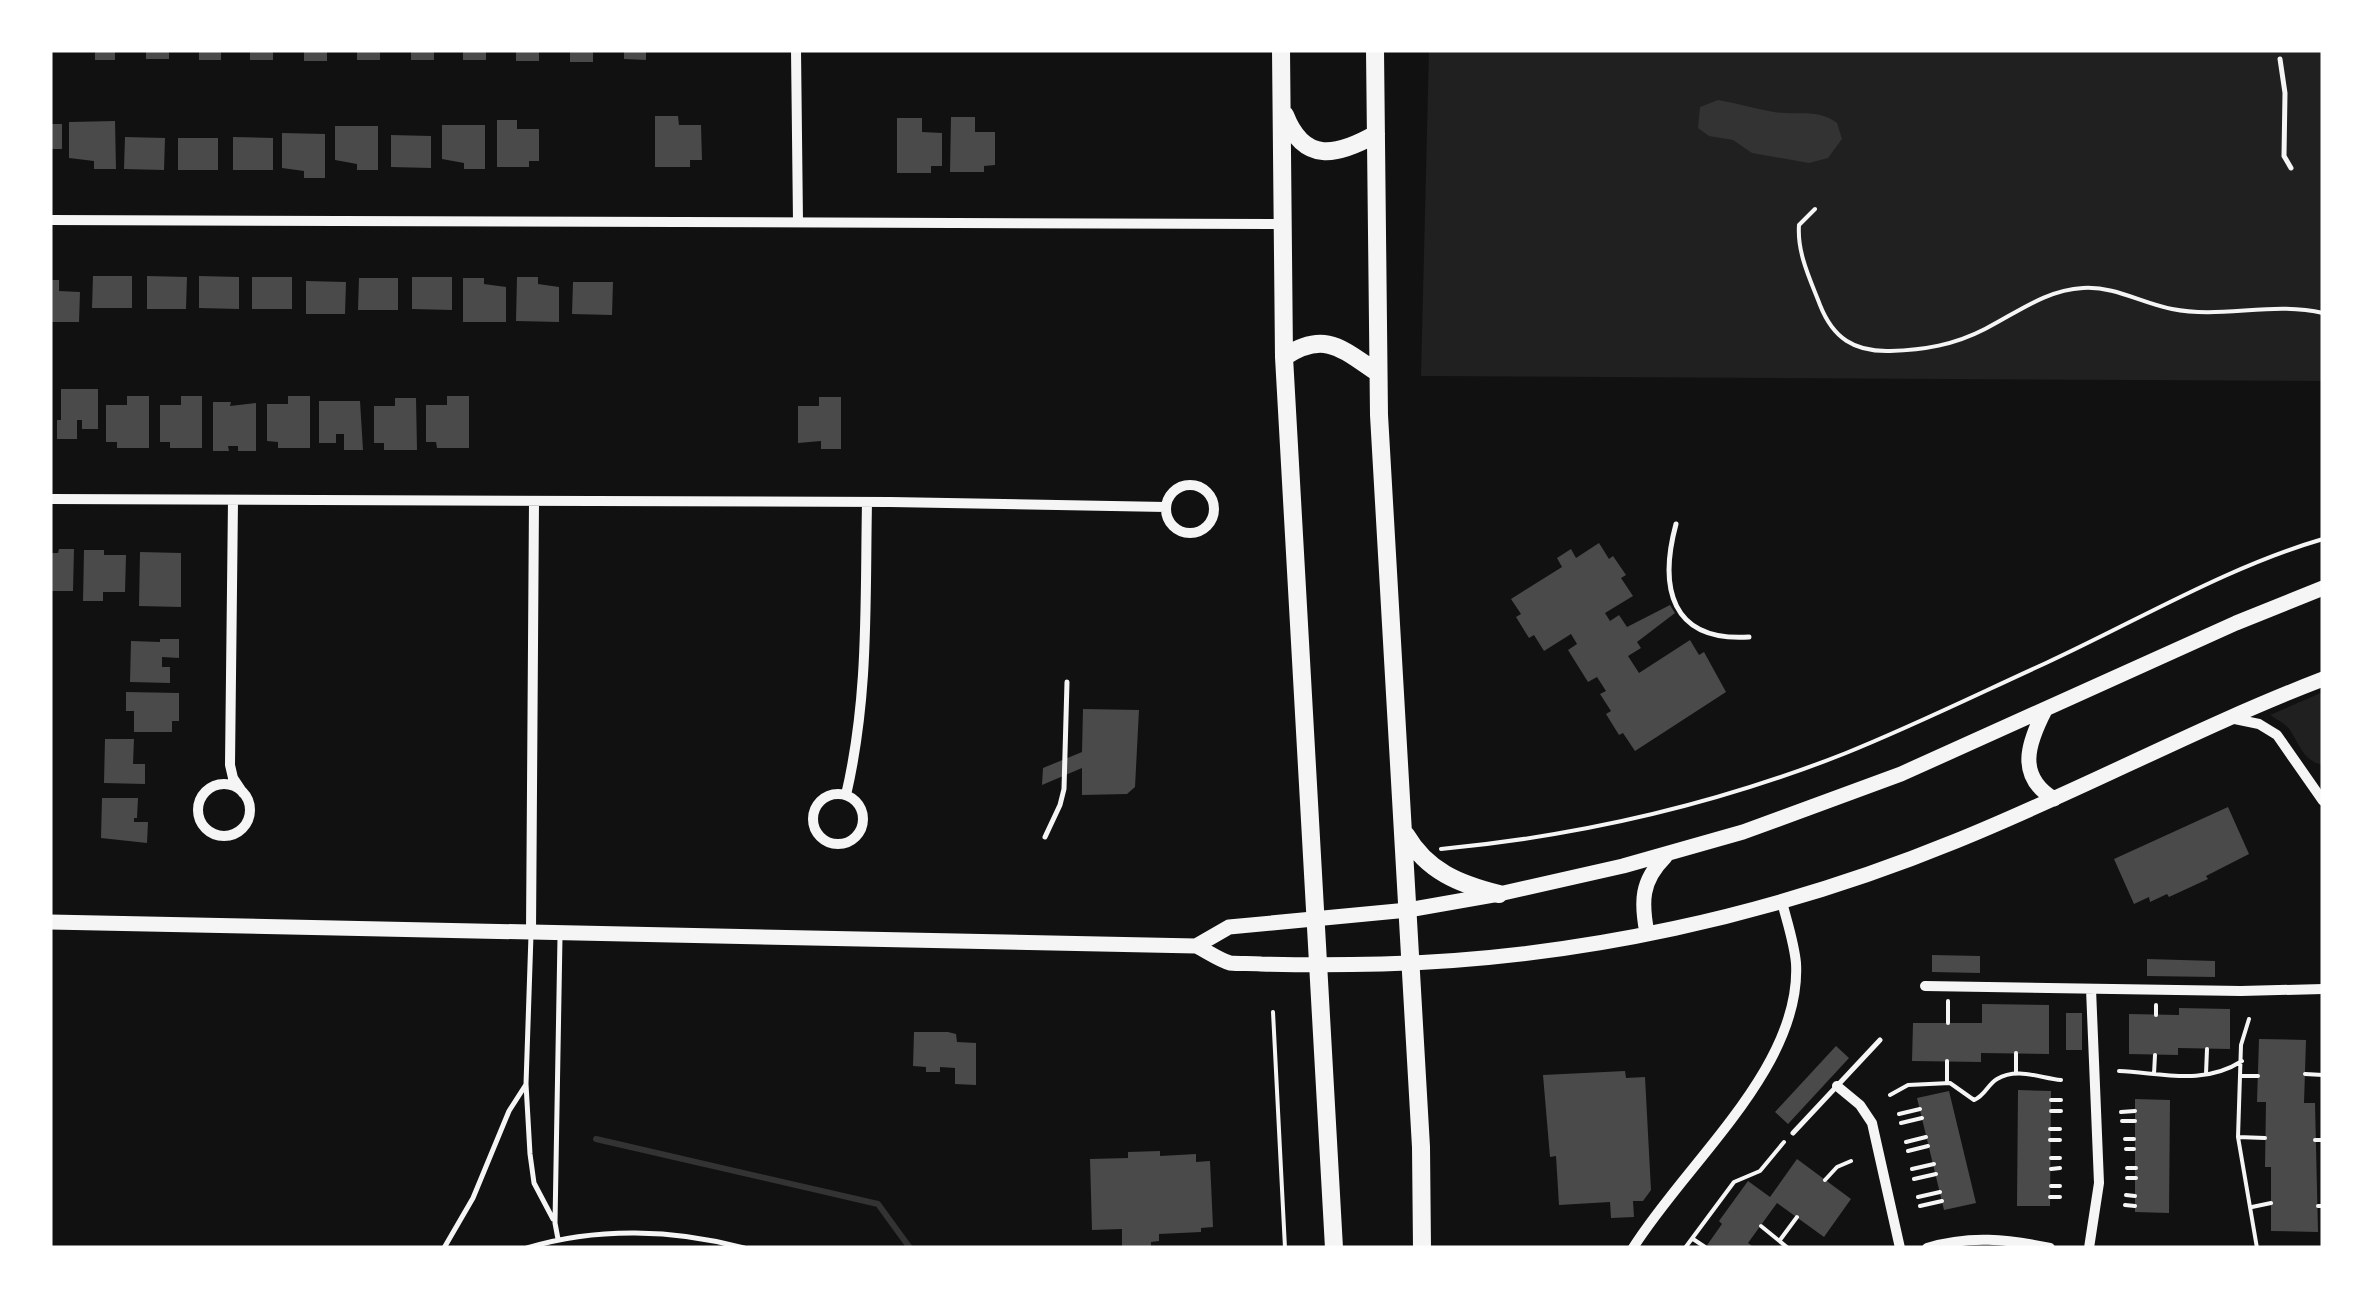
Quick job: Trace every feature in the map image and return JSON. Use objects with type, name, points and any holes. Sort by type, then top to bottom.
[{"type":"main road","points":[[1281,50],[1284,357],[1334,1248]]},
{"type":"main road","points":[[1375,50],[1378,372],[1421,1147],[1422,1248]]},
{"type":"main road","points":[[1281,106],[1292,131],[1314,150],[1341,150],[1376,134]]},
{"type":"main road","points":[[1284,357],[1309,344],[1329,344],[1378,372]]},
{"type":"main road","points":[[1196,946],[1229,927],[1408,910],[1498,894],[1668,854],[1834,800],[2323,588]]},
{"type":"main road","points":[[50,922],[1196,946],[1228,962],[1318,966],[1410,963],[1563,948],[1782,902],[1919,856],[2323,679]]},
{"type":"main road","points":[[2045,710],[2034,732],[2029,760],[2034,783],[2054,799]]},
{"type":"main road","points":[[1403,830],[1414,848],[1437,870],[1465,885],[1498,894]]},
{"type":"main road","points":[[1648,933],[1642,903],[1644,891],[1654,868],[1668,854]]},
{"type":"street","points":[[796,50],[798,222]]},
{"type":"street","points":[[50,220],[1282,224]]},
{"type":"street","points":[[1194,486],[1212,500],[1212,515],[1197,532],[1182,532],[1170,522],[1166,507],[1178,488],[1194,486]]},
{"type":"street","points":[[50,499],[1166,507]]},
{"type":"street","points":[[230,764],[204,793],[198,810],[204,826],[219,835],[236,832],[248,818],[248,801],[233,778],[230,764],[233,500]]},
{"type":"street","points":[[531,932],[534,501]]},
{"type":"street","points":[[846,795],[857,748],[864,684],[867,502]]},
{"type":"street","points":[[2229,718],[2259,724],[2277,735],[2322,795]]},
{"type":"street","points":[[211,787],[228,784],[244,793]]},
{"type":"street","points":[[846,795],[860,806],[861,832],[848,843],[830,844],[816,833],[816,807],[829,796],[846,795]]},
{"type":"street","points":[[1633,1248],[1774,1058],[1794,992],[1796,964],[1782,902]]},
{"type":"street","points":[[1925,986],[2323,989]]},
{"type":"street","points":[[2089,1248],[2099,1183],[2091,989]]},
{"type":"street","points":[[1838,1086],[1860,1105],[1872,1123],[1900,1248]]},
{"type":"street","points":[[1927,1248],[1959,1240],[2001,1239],[2050,1248]]},
{"type":"lane","points":[[2280,59],[2285,92],[2284,156],[2291,168]]},
{"type":"lane","points":[[1676,524],[1667,558],[1670,596],[1683,618],[1726,638],[1749,637]]},
{"type":"lane","points":[[1045,838],[1064,789],[1067,682]]},
{"type":"lane","points":[[531,932],[526,1084],[534,1183],[555,1223]]},
{"type":"lane","points":[[558,1239],[555,1223],[560,933]]},
{"type":"lane","points":[[1792,1134],[1880,1040]]},
{"type":"lane","points":[[444,1248],[473,1198],[509,1111],[526,1084]]},
{"type":"lane","points":[[527,1248],[590,1234],[666,1234],[744,1248]]},
{"type":"path","points":[[1815,209],[1800,224],[1798,242],[1823,313],[1838,336],[1852,347],[1876,351],[1938,348],[1984,330],[2055,292],[2082,288],[2108,288],[2177,310],[2227,314],[2273,307],[2323,313]]},
{"type":"path","points":[[1438,849],[1647,816],[1784,775],[1847,752],[1981,692],[2253,565],[2323,540]]},
{"type":"path","points":[[1948,996],[1948,1023]]},
{"type":"path","points":[[2156,1000],[2156,1015]]},
{"type":"path","points":[[1273,1012],[1285,1248]]},
{"type":"path","points":[[2248,1019],[2241,1044],[2238,1137],[2257,1248]]},
{"type":"path","points":[[2206,1049],[2206,1074]]},
{"type":"path","points":[[2016,1053],[2016,1073]]},
{"type":"path","points":[[2154,1074],[2155,1055]]},
{"type":"path","points":[[1947,1061],[1947,1083]]},
{"type":"path","points":[[2119,1071],[2180,1078],[2222,1072],[2242,1061]]},
{"type":"path","points":[[1890,1095],[1908,1084],[1947,1083],[1979,1100],[1999,1078],[2016,1073],[2061,1080]]},
{"type":"path","points":[[2305,1074],[2323,1075]]},
{"type":"path","points":[[2242,1076],[2258,1076]]},
{"type":"path","points":[[2051,1100],[2061,1100]]},
{"type":"path","points":[[1899,1114],[1920,1110]]},
{"type":"path","points":[[2051,1111],[2061,1111]]},
{"type":"path","points":[[2121,1112],[2135,1111]]},
{"type":"path","points":[[1901,1123],[1922,1118]]},
{"type":"path","points":[[2122,1121],[2134,1121]]},
{"type":"path","points":[[2050,1129],[2060,1129]]},
{"type":"path","points":[[1684,1248],[1738,1178],[1760,1172],[1792,1134]]},
{"type":"path","points":[[1906,1142],[1926,1137]]},
{"type":"path","points":[[2238,1137],[2266,1138]]},
{"type":"path","points":[[2125,1139],[2134,1140]]},
{"type":"path","points":[[2050,1140],[2060,1140]]},
{"type":"path","points":[[2315,1140],[2323,1140]]},
{"type":"path","points":[[1908,1150],[1928,1146]]},
{"type":"path","points":[[2126,1149],[2134,1149]]},
{"type":"path","points":[[2051,1158],[2060,1158]]},
{"type":"path","points":[[1826,1180],[1837,1167],[1851,1160]]},
{"type":"path","points":[[1912,1170],[1934,1164]]},
{"type":"path","points":[[2051,1168],[2060,1168]]},
{"type":"path","points":[[2127,1168],[2136,1168]]},
{"type":"path","points":[[1914,1178],[1936,1174]]},
{"type":"path","points":[[2128,1178],[2136,1178]]},
{"type":"path","points":[[2050,1186],[2060,1186]]},
{"type":"path","points":[[1918,1197],[1940,1192]]},
{"type":"path","points":[[2126,1195],[2135,1196]]},
{"type":"path","points":[[2050,1197],[2060,1197]]},
{"type":"path","points":[[1722,1198],[1731,1204]]},
{"type":"path","points":[[1920,1206],[1942,1201]]},
{"type":"path","points":[[2252,1207],[2271,1203]]},
{"type":"path","points":[[2125,1205],[2135,1206]]},
{"type":"path","points":[[1780,1240],[1797,1217]]},
{"type":"path","points":[[1760,1226],[1788,1248]]},
{"type":"path","points":[[1692,1238],[1705,1247]]},
{"type":"shaded area","points":[[1429,50],[2323,50],[2323,381],[1421,376]]},
{"type":"shaded area","points":[[1718,100],[1830,118],[1837,123],[1842,139],[1828,158],[1809,163],[1752,153],[1733,140],[1709,136],[1698,128],[1700,107]]},
{"type":"shaded area","points":[[2323,692],[2323,765],[2306,756],[2288,728],[2270,715]]},
{"type":"building","points":[[95,50],[115,50],[115,60],[95,60]]},
{"type":"building","points":[[146,50],[169,50],[169,59],[146,59]]},
{"type":"building","points":[[199,50],[221,50],[221,60],[199,60]]},
{"type":"building","points":[[250,50],[273,50],[273,60],[250,60]]},
{"type":"building","points":[[304,50],[327,50],[327,61],[304,61]]},
{"type":"building","points":[[357,50],[380,50],[380,60],[357,60]]},
{"type":"building","points":[[411,50],[434,50],[434,60],[411,60]]},
{"type":"building","points":[[463,50],[486,50],[486,60],[463,60]]},
{"type":"building","points":[[516,50],[539,50],[539,61],[516,61]]},
{"type":"building","points":[[570,50],[593,50],[593,62],[570,62]]},
{"type":"building","points":[[624,50],[646,50],[646,60],[624,59]]},
{"type":"building","points":[[655,116],[678,116],[679,125],[701,125],[702,160],[690,160],[690,167],[655,167]]},
{"type":"building","points":[[951,117],[975,117],[975,132],[995,132],[995,165],[984,166],[984,172],[950,172]]},
{"type":"building","points":[[897,118],[922,118],[922,132],[942,133],[942,166],[931,166],[931,173],[897,173]]},
{"type":"building","points":[[497,120],[517,120],[517,129],[539,129],[539,161],[529,161],[529,167],[497,167]]},
{"type":"building","points":[[115,121],[116,169],[94,169],[94,161],[69,158],[69,122]]},
{"type":"building","points":[[50,124],[62,124],[62,149],[50,149]]},
{"type":"building","points":[[442,125],[485,125],[485,169],[464,169],[464,163],[442,159]]},
{"type":"building","points":[[335,126],[378,126],[378,170],[357,170],[357,164],[335,160]]},
{"type":"building","points":[[282,133],[325,134],[325,178],[304,178],[304,171],[282,168]]},
{"type":"building","points":[[391,135],[431,136],[431,168],[391,167]]},
{"type":"building","points":[[125,137],[165,138],[164,170],[124,169]]},
{"type":"building","points":[[233,137],[273,138],[273,170],[233,170]]},
{"type":"building","points":[[178,138],[218,138],[218,170],[178,170]]},
{"type":"building","points":[[93,276],[132,276],[132,308],[92,308]]},
{"type":"building","points":[[147,276],[187,277],[186,309],[147,309]]},
{"type":"building","points":[[199,276],[239,277],[239,309],[199,308]]},
{"type":"building","points":[[252,277],[292,277],[292,309],[252,309]]},
{"type":"building","points":[[412,277],[452,277],[452,310],[412,309]]},
{"type":"building","points":[[517,277],[538,277],[538,284],[559,287],[559,322],[516,321]]},
{"type":"building","points":[[359,278],[398,278],[398,310],[358,310]]},
{"type":"building","points":[[463,278],[484,278],[484,284],[506,287],[506,322],[463,322]]},
{"type":"building","points":[[50,280],[59,280],[59,291],[80,292],[79,322],[50,322]]},
{"type":"building","points":[[306,281],[346,282],[345,314],[306,314]]},
{"type":"building","points":[[573,282],[613,282],[612,315],[572,314]]},
{"type":"building","points":[[61,389],[98,389],[98,429],[82,429],[82,420],[77,420],[77,439],[57,439]]},
{"type":"building","points":[[127,396],[149,396],[149,448],[117,448],[117,442],[106,442],[106,405],[127,405]]},
{"type":"building","points":[[181,396],[202,396],[202,448],[170,448],[170,442],[160,442],[160,405],[181,405]]},
{"type":"building","points":[[288,396],[310,396],[310,448],[278,448],[278,442],[267,441],[267,404],[288,404]]},
{"type":"building","points":[[447,396],[469,396],[469,448],[437,448],[436,442],[426,442],[426,405],[447,405]]},
{"type":"building","points":[[819,397],[841,397],[841,449],[821,449],[821,441],[798,443],[798,406],[819,406]]},
{"type":"building","points":[[395,398],[416,398],[417,450],[384,450],[384,443],[374,443],[374,406],[395,406]]},
{"type":"building","points":[[319,401],[360,401],[363,450],[344,450],[344,434],[336,434],[336,443],[319,443]]},
{"type":"building","points":[[213,402],[231,402],[230,406],[256,403],[256,451],[238,451],[238,446],[228,446],[229,451],[213,451]]},
{"type":"building","points":[[1599,543],[1626,575],[1621,578],[1633,596],[1605,613],[1610,621],[1619,615],[1627,627],[1670,605],[1675,613],[1637,642],[1641,648],[1628,656],[1639,673],[1690,640],[1699,655],[1704,652],[1726,692],[1635,751],[1606,714],[1611,711],[1600,694],[1606,691],[1597,677],[1588,682],[1568,650],[1577,644],[1571,634],[1544,651],[1534,635],[1529,638],[1516,617],[1521,614],[1511,599],[1562,567],[1557,558],[1571,549],[1576,558]]},
{"type":"building","points":[[59,549],[74,549],[73,591],[50,591],[50,553],[58,553]]},
{"type":"building","points":[[84,550],[126,555],[125,592],[103,592],[103,601],[83,601]]},
{"type":"building","points":[[140,552],[181,553],[181,607],[139,606]]},
{"type":"building","points":[[179,639],[179,658],[162,657],[162,667],[170,667],[170,683],[130,682],[131,641]]},
{"type":"building","points":[[126,692],[179,693],[179,721],[172,721],[172,732],[134,732],[134,711],[126,711]]},
{"type":"building","points":[[1083,709],[1139,710],[1135,787],[1127,794],[1082,795],[1082,768],[1042,785],[1043,768],[1082,752]]},
{"type":"building","points":[[105,739],[134,739],[133,764],[145,764],[145,784],[104,783]]},
{"type":"building","points":[[102,798],[138,798],[134,822],[148,822],[147,843],[101,838]]},
{"type":"building","points":[[2228,807],[2249,854],[2169,897],[2167,894],[2150,902],[2149,897],[2134,904],[2114,859]]},
{"type":"building","points":[[1932,955],[1980,956],[1980,973],[1932,972]]},
{"type":"building","points":[[2147,959],[2215,961],[2215,977],[2147,976]]},
{"type":"building","points":[[1982,1004],[2049,1005],[2049,1054],[1981,1053],[1981,1062],[1912,1061],[1913,1023],[1982,1023]]},
{"type":"building","points":[[2179,1008],[2230,1009],[2230,1049],[2178,1048],[2178,1055],[2129,1054],[2129,1014],[2179,1015]]},
{"type":"building","points":[[2066,1013],[2082,1013],[2082,1050],[2066,1050]]},
{"type":"building","points":[[914,1032],[948,1032],[956,1034],[957,1042],[976,1043],[976,1085],[955,1084],[955,1068],[940,1067],[940,1072],[926,1072],[926,1067],[913,1066]]},
{"type":"building","points":[[2259,1039],[2306,1040],[2304,1103],[2315,1103],[2318,1232],[2271,1231],[2271,1167],[2265,1167],[2266,1102],[2257,1102]]},
{"type":"building","points":[[1836,1046],[1849,1058],[1788,1124],[1775,1112]]},
{"type":"building","points":[[1625,1071],[1626,1078],[1645,1077],[1651,1190],[1643,1201],[1633,1201],[1634,1217],[1611,1218],[1610,1202],[1559,1205],[1556,1156],[1550,1157],[1543,1075]]},
{"type":"building","points":[[2018,1090],[2051,1091],[2050,1206],[2017,1206]]},
{"type":"building","points":[[1949,1091],[1976,1203],[1944,1210],[1917,1098]]},
{"type":"building","points":[[2135,1099],[2170,1100],[2169,1213],[2135,1212]]},
{"type":"building","points":[[1160,1151],[1160,1156],[1196,1154],[1196,1162],[1210,1161],[1213,1227],[1201,1228],[1201,1232],[1159,1234],[1159,1241],[1151,1242],[1151,1248],[1122,1248],[1122,1229],[1092,1230],[1090,1159],[1128,1158],[1128,1152]]},
{"type":"building","points":[[1797,1159],[1851,1199],[1824,1237],[1777,1203],[1748,1243],[1755,1248],[1705,1248],[1748,1181],[1770,1197]]},
{"type":"waterway","points":[[596,1139],[878,1204],[910,1248]]}]
